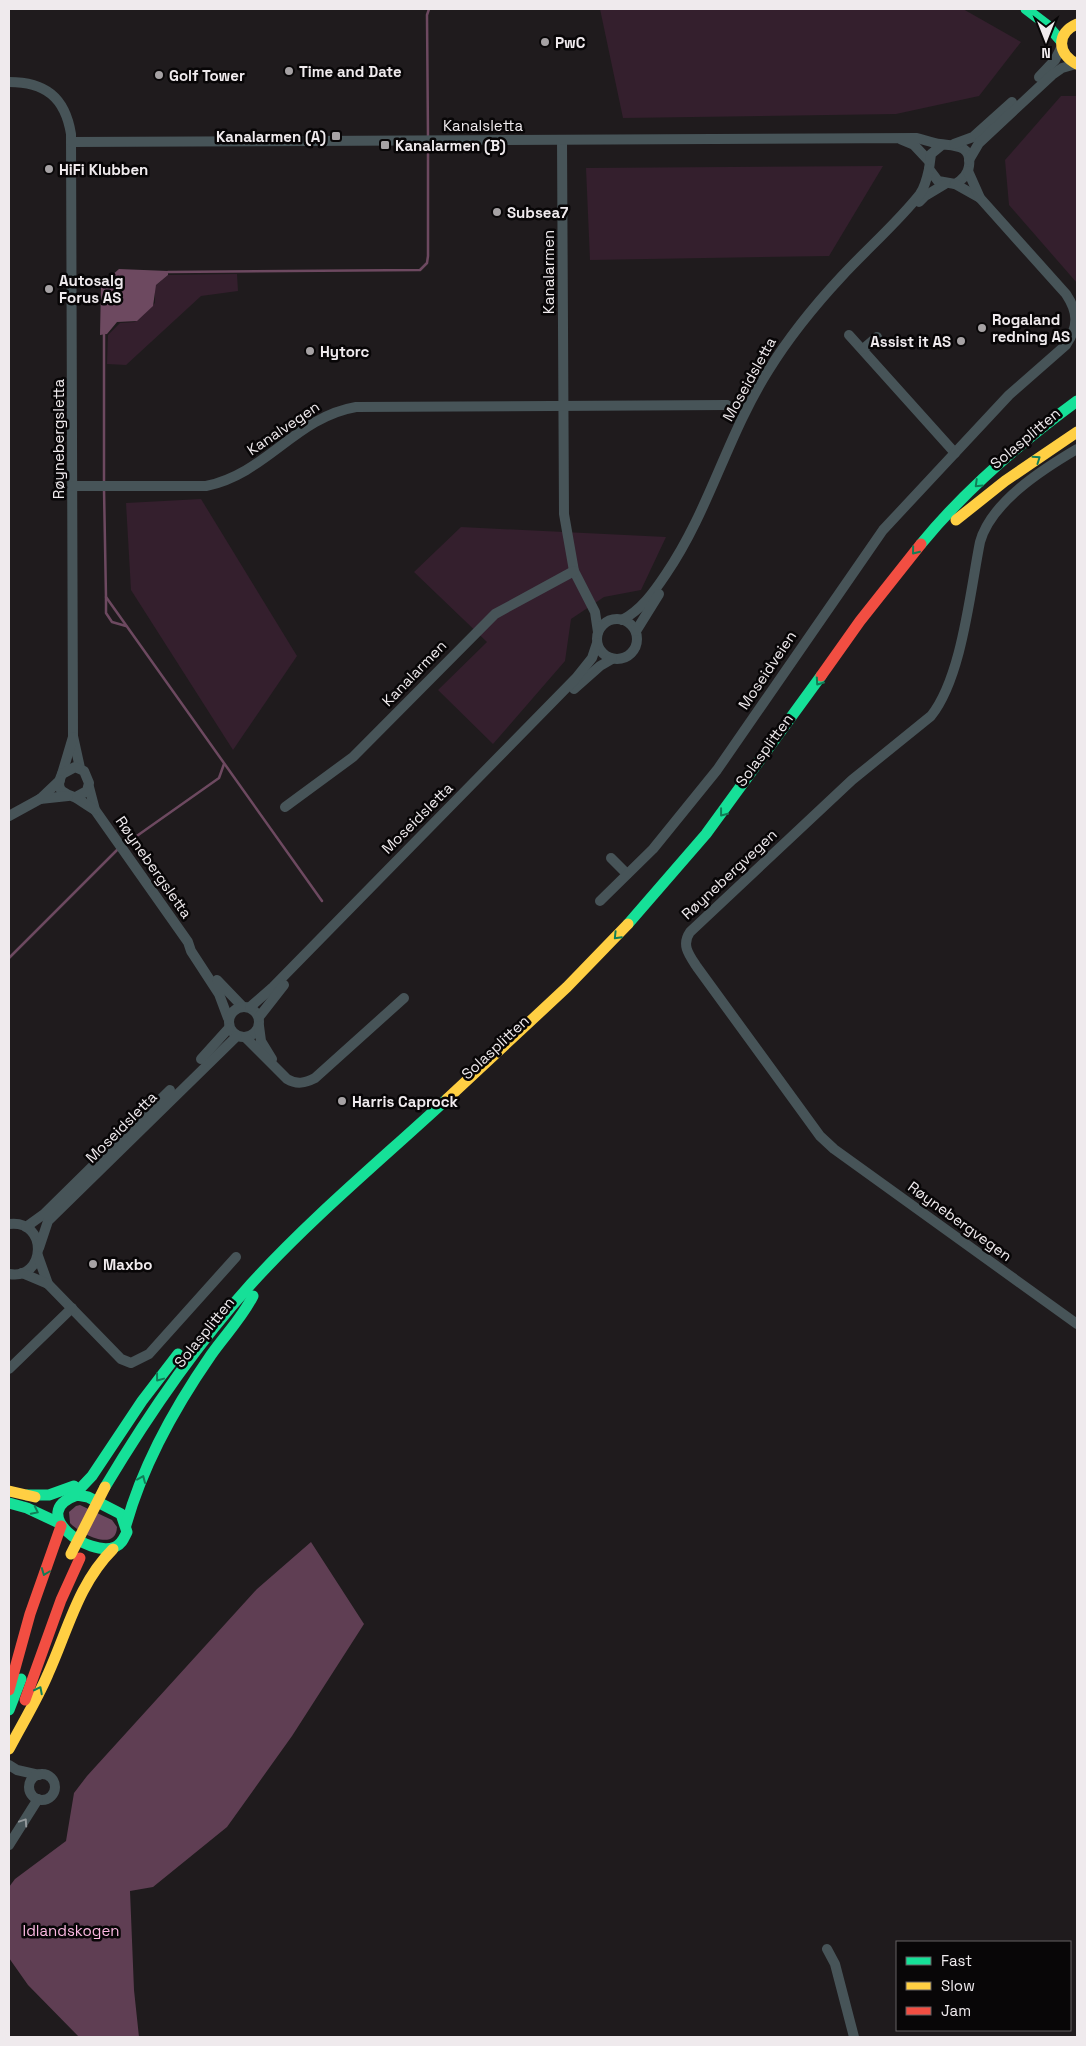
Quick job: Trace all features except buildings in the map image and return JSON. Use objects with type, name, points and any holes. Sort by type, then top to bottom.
[{"type":"main road","points":[[1031,12],[1075,25]]},
{"type":"main road","points":[[1031,12],[1061,44],[1066,58],[1077,64]]},
{"type":"main road","points":[[1061,44],[1065,32],[1075,25]]},
{"type":"main road","points":[[1027,439],[1077,392]]},
{"type":"main road","name":"Solasplitten","points":[[9,1710],[75,1556],[153,1408],[188,1359],[238,1298],[290,1245],[549,1005],[626,928],[675,873],[726,810],[860,622],[925,539],[978,484],[1027,439],[1077,401]]},
{"type":"main road","name":"Solasplitten","points":[[821,697],[901,584],[956,520],[1027,454],[1077,414]]},
{"type":"main road","points":[[956,520],[1005,481],[1077,432]]},
{"type":"main road","name":"Solasplitten","points":[[109,1490],[196,1366],[253,1296],[330,1219],[595,974],[682,880],[734,815]]},
{"type":"main road","points":[[9,1690],[30,1614],[60,1525],[58,1512],[69,1497],[92,1476],[108,1450],[161,1376],[213,1314],[277,1251],[290,1245]]},
{"type":"main road","points":[[9,1749],[47,1674],[93,1573],[104,1557],[125,1539],[126,1525],[134,1498],[154,1453],[201,1370],[226,1334],[248,1309],[253,1296]]},
{"type":"main road","points":[[27,1495],[49,1495],[69,1489],[88,1473],[108,1450]]},
{"type":"main road","points":[[9,1490],[41,1499],[88,1496],[117,1511],[126,1525]]},
{"type":"main road","points":[[9,1503],[27,1508],[60,1525],[71,1535],[97,1548],[113,1549]]},
{"type":"main road","name":"Solasplitten","points":[[9,1749],[33,1674],[75,1556]]},
{"type":"street","points":[[929,165],[936,148],[973,137],[1047,70],[1061,44]]},
{"type":"street","points":[[950,184],[965,177],[968,171],[969,160],[978,142],[1052,75],[1062,68],[1077,64]]},
{"type":"street","name":"Røynebergsletta","points":[[9,82],[37,84],[57,100],[70,126],[73,736],[80,768]]},
{"type":"street","points":[[894,137],[914,145],[938,181],[950,184],[980,198]]},
{"type":"street","name":"Kanalsletta","points":[[71,142],[894,137],[918,138],[942,145]]},
{"type":"street","name":"Kanalarmen","points":[[562,140],[564,514],[574,571],[595,612],[598,632]]},
{"type":"street","points":[[954,144],[966,153],[969,160]]},
{"type":"street","name":"Moseidsletta","points":[[618,619],[632,615],[653,594],[673,563],[707,502],[766,373],[791,335],[818,302],[920,193],[929,165]]},
{"type":"street","points":[[968,171],[980,198]]},
{"type":"street","name":"Moseidsletta","points":[[636,631],[699,533],[747,423],[772,377],[796,339],[822,305],[925,196],[950,184]]},
{"type":"street","name":"Moseidveien","points":[[600,901],[654,849],[717,770],[883,530],[1009,396],[1066,344],[1074,334],[1077,322],[1076,311],[1066,294],[980,198]]},
{"type":"street","points":[[849,335],[955,453]]},
{"type":"street","points":[[863,349],[877,337]]},
{"type":"street","points":[[563,405],[727,405]]},
{"type":"street","name":"Kanalvegen","points":[[73,486],[206,486],[223,482],[251,468],[315,421],[329,413],[349,408],[563,405]]},
{"type":"street","name":"Røynebergvegen","points":[[1077,449],[1020,490],[997,511],[985,528],[980,542],[956,660],[937,709],[931,716],[852,780],[690,932],[685,942],[688,954],[697,967],[820,1136],[863,1170],[1077,1324]]},
{"type":"street","name":"Kanalarmen","points":[[284,807],[353,756],[495,614],[574,571]]},
{"type":"street","name":"Kanalarmen","points":[[591,604],[597,611],[618,619]]},
{"type":"street","points":[[618,619],[629,622],[636,631],[638,642],[633,652],[623,658],[612,659],[602,653],[597,643],[598,632],[604,623],[618,619]]},
{"type":"street","name":"Moseidsletta","points":[[38,1252],[48,1221],[235,1030],[234,1009],[246,1007],[273,987],[576,678],[592,658],[597,643]]},
{"type":"street","name":"Moseidsletta","points":[[235,1030],[254,1034],[259,1022],[278,992],[581,682],[612,659]]},
{"type":"street","name":"Røynebergsletta","points":[[61,777],[73,736]]},
{"type":"street","points":[[9,816],[40,799],[70,768],[80,768],[87,774],[89,787],[84,794],[72,797],[40,799]]},
{"type":"street","points":[[61,777],[61,789],[72,797]]},
{"type":"street","name":"Røynebergsletta","points":[[89,787],[95,810],[188,942],[194,947],[225,990],[246,1007],[259,1022]]},
{"type":"street","name":"Røynebergsletta","points":[[72,797],[95,810]]},
{"type":"street","points":[[611,858],[628,874]]},
{"type":"street","name":"Røynebergsletta","points":[[188,942],[191,951],[224,1003],[235,1030],[278,1071],[293,1082],[306,1082],[315,1078],[404,998]]},
{"type":"street","points":[[259,1022],[261,1041],[278,1071]]},
{"type":"street","name":"Moseidsletta","points":[[26,1226],[44,1214],[210,1050],[235,1030]]},
{"type":"street","points":[[9,1224],[26,1226],[33,1232],[48,1284]]},
{"type":"street","points":[[9,1274],[22,1273],[29,1269],[38,1252]]},
{"type":"street","points":[[22,1273],[48,1284],[121,1359],[130,1363],[149,1354],[236,1257]]},
{"type":"street","points":[[9,1370],[72,1308]]},
{"type":"street","points":[[13,1768],[39,1775],[52,1779],[55,1787],[50,1797],[38,1799],[32,1795],[31,1781],[39,1775]]},
{"type":"street","points":[[13,1768],[23,1782],[30,1787]]},
{"type":"street","points":[[9,1845],[38,1799]]},
{"type":"street","points":[[827,1949],[835,1964],[854,2037]]},
{"type":"shaded area","points":[[600,9],[963,9],[1021,42],[979,96],[896,114],[623,118]]},
{"type":"shaded area","points":[[1061,96],[1077,96],[1077,283],[1009,205],[1005,160]]},
{"type":"shaded area","points":[[883,166],[829,256],[590,260],[586,168]]},
{"type":"shaded area","points":[[119,269],[168,271],[168,275],[156,285],[153,306],[137,321],[117,322],[107,334],[100,335],[101,285]]},
{"type":"shaded area","points":[[237,274],[238,291],[201,296],[126,365],[107,364],[108,335],[120,323],[135,322],[155,303],[155,286],[168,275]]},
{"type":"shaded area","points":[[201,499],[297,656],[233,750],[131,590],[126,503]]},
{"type":"shaded area","points":[[461,527],[666,537],[641,590],[604,597],[571,619],[565,661],[493,744],[438,690],[487,642],[414,572]]},
{"type":"shaded area","points":[[80,1505],[112,1520],[117,1527],[115,1535],[110,1539],[104,1540],[96,1538],[81,1532],[70,1523],[69,1512]]},
{"type":"green space","name":"Idlandskogen","points":[[311,1542],[364,1624],[292,1736],[227,1827],[153,1887],[130,1891],[134,1990],[139,2037],[79,2037],[28,1985],[9,1958],[9,1887],[15,1879],[66,1841],[74,1793],[87,1776],[257,1589]]},
{"type":"waterway","points":[[428,138],[427,15],[429,9]]},
{"type":"waterway","points":[[168,272],[420,270],[427,263],[428,256],[428,144]]},
{"type":"waterway","points":[[104,335],[104,484]]},
{"type":"waterway","points":[[104,489],[106,597],[322,901]]},
{"type":"waterway","points":[[106,597],[106,613],[112,622],[126,626]]},
{"type":"waterway","points":[[124,845],[219,778],[224,764]]},
{"type":"waterway","points":[[9,958],[119,848]]},
{"type":"traffic: fast","points":[[1026,9],[1047,25],[1061,41]]},
{"type":"traffic: fast","points":[[921,544],[956,504],[994,468],[1077,401]]},
{"type":"traffic: fast","points":[[628,924],[706,834],[821,676]]},
{"type":"traffic: fast","points":[[105,1487],[173,1382],[251,1284],[322,1213],[447,1099]]},
{"type":"traffic: fast","points":[[126,1525],[141,1480],[161,1437],[198,1375],[244,1312],[253,1296]]},
{"type":"traffic: fast","points":[[73,1496],[92,1476],[142,1401],[178,1354]]},
{"type":"traffic: fast","points":[[27,1495],[49,1495],[74,1486]]},
{"type":"traffic: fast","points":[[77,1495],[88,1497],[121,1514],[127,1532],[119,1544],[115,1547],[104,1549],[91,1546],[68,1532],[60,1522],[58,1512],[63,1503],[77,1495]]},
{"type":"traffic: fast","points":[[9,1503],[27,1508],[59,1523]]},
{"type":"traffic: fast","points":[[9,1710],[21,1679]]},
{"type":"traffic: slow","points":[[1077,24],[1070,28],[1062,38],[1063,49],[1066,55],[1077,64]]},
{"type":"traffic: slow","points":[[956,520],[1005,481],[1077,432]]},
{"type":"traffic: slow","points":[[447,1099],[567,987],[628,924]]},
{"type":"traffic: slow","points":[[71,1554],[105,1487]]},
{"type":"traffic: slow","points":[[9,1491],[35,1497]]},
{"type":"traffic: slow","points":[[9,1749],[44,1684],[82,1592],[101,1563],[113,1549]]},
{"type":"traffic: jam","points":[[821,676],[860,621],[921,544]]},
{"type":"traffic: jam","points":[[9,1690],[30,1614],[61,1526]]},
{"type":"traffic: jam","points":[[25,1700],[61,1600],[80,1558]]},
{"type":"place","name":"PwC","points":[[545,42]]},
{"type":"place","name":"Time and Date","points":[[289,71]]},
{"type":"place","name":"Golf Tower","points":[[159,75]]},
{"type":"place","name":"Kanalarmen (A)","points":[[336,136]]},
{"type":"place","name":"Kanalarmen (B)","points":[[385,145]]},
{"type":"place","name":"HiFi Klubben","points":[[49,169]]},
{"type":"place","name":"Subsea7","points":[[497,212]]},
{"type":"place","name":"Autosalg Forus AS","points":[[49,289]]},
{"type":"place","name":"Rogaland redning AS","points":[[982,328]]},
{"type":"place","name":"Assist it AS","points":[[961,341]]},
{"type":"place","name":"Hytorc","points":[[310,351]]},
{"type":"place","name":"Harris Caprock","points":[[342,1101]]},
{"type":"place","name":"Maxbo","points":[[93,1264]]}]
